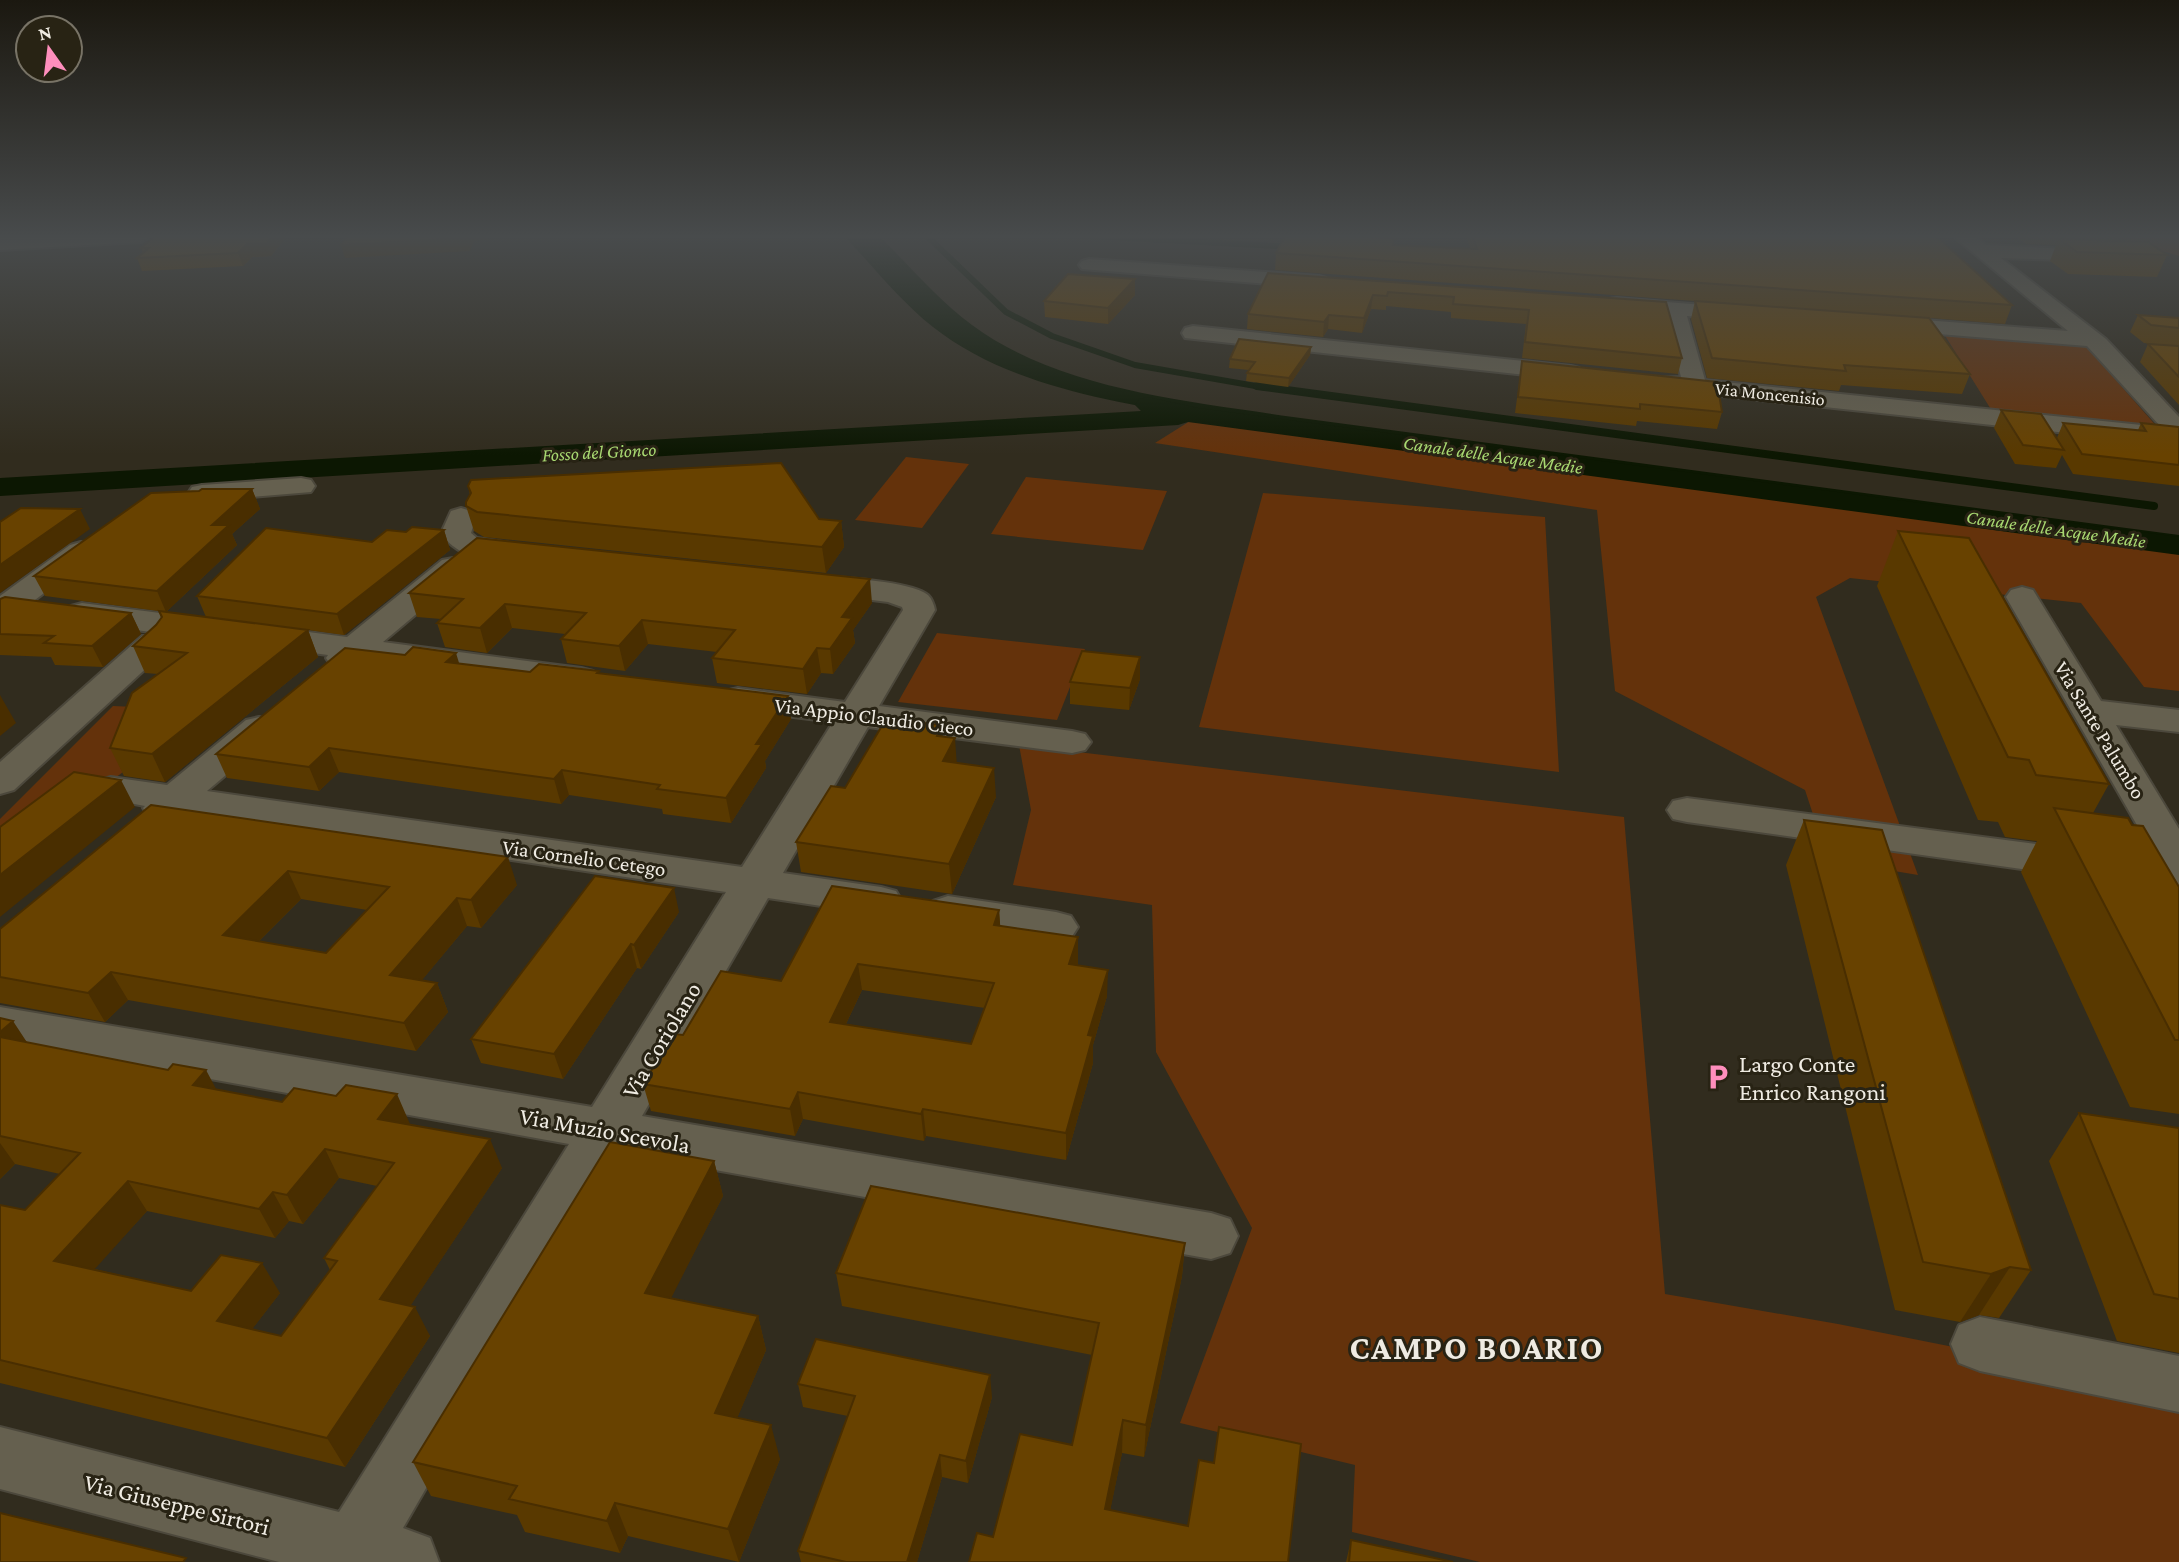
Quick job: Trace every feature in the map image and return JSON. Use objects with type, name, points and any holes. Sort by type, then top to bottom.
[{"type":"street","points":[[1695,386],[1674,309],[1767,316]]},
{"type":"street","points":[[2054,309],[2098,344],[2179,435]]},
{"type":"street","points":[[1859,322],[2098,344],[2141,352]]},
{"type":"street","points":[[1194,333],[1600,376]]},
{"type":"street","name":"Via Moncenisio","points":[[1641,380],[2179,435]]},
{"type":"street","points":[[176,496],[301,486]]},
{"type":"street","points":[[312,684],[354,649],[469,532],[546,555]]},
{"type":"street","points":[[5,608],[104,534]]},
{"type":"street","name":"Via Coriolano","points":[[369,1558],[607,1130],[919,610],[916,601],[893,593],[796,583]]},
{"type":"street","name":"Via Sante Palumbo","points":[[2022,597],[2179,863]]},
{"type":"street","points":[[0,782],[203,598]]},
{"type":"street","points":[[5,608],[164,634],[354,649],[613,683]]},
{"type":"street","name":"Via Appio Claudio Cieco","points":[[708,695],[1072,742]]},
{"type":"street","points":[[134,832],[281,710]]},
{"type":"street","points":[[2090,711],[2179,721]]},
{"type":"street","name":"Via Cornelio Cetego","points":[[111,789],[1056,927]]},
{"type":"street","points":[[1688,810],[2179,877]]},
{"type":"street","name":"Via Muzio Scevola","points":[[0,1024],[1211,1236]]},
{"type":"street","points":[[1980,1344],[2179,1384]]},
{"type":"street","name":"Via Giuseppe Sirtori","points":[[0,1458],[369,1558]]},
{"type":"shaded area","points":[[1944,334],[2083,343],[2159,429],[1992,411]]},
{"type":"shaded area","points":[[1198,416],[2179,546],[2179,691],[2144,687],[2081,603],[1850,578],[1816,597],[1918,875],[1828,860],[1805,790],[1615,691],[1597,510],[1155,443]]},
{"type":"shaded area","points":[[906,457],[969,464],[922,528],[855,520]]},
{"type":"shaded area","points":[[1026,477],[1167,491],[1143,550],[991,534]]},
{"type":"shaded area","points":[[1263,493],[1545,517],[1559,772],[1199,727]]},
{"type":"shaded area","points":[[937,633],[1085,649],[1057,720],[898,702]]},
{"type":"shaded area","points":[[113,706],[158,708],[131,766],[0,865],[0,819]]},
{"type":"shaded area","points":[[1019,745],[1624,817],[1665,1294],[1838,1324],[2179,1392],[2179,1562],[1480,1562],[1352,1532],[1355,1465],[1180,1423],[1252,1228],[1156,1052],[1152,905],[1013,885],[1031,810]]},
{"type":"water","points":[[912,309],[953,309],[1007,347],[1044,365],[1084,378],[1168,398],[2179,535],[2179,546],[1198,416],[1129,404],[1059,388],[1026,377],[962,347]]},
{"type":"building","points":[[1250,309],[1368,309],[1364,318],[1329,315],[1324,322],[1248,314]]},
{"type":"building","points":[[1515,309],[1668,309],[1682,358],[1525,342],[1529,310]]},
{"type":"building","points":[[1697,309],[1804,309],[1929,318],[1970,374],[1844,365],[1846,371],[1712,358]]},
{"type":"building","points":[[2138,315],[2179,318],[2179,328],[2151,325]]},
{"type":"building","points":[[1239,339],[1311,347],[1289,378],[1247,373],[1255,362],[1230,359]]},
{"type":"building","points":[[2148,344],[2179,346],[2179,377]]},
{"type":"building","points":[[1522,361],[1717,382],[1722,412],[1640,404],[1640,409],[1518,397]]},
{"type":"building","points":[[2001,410],[2041,414],[2064,450],[2023,445]]},
{"type":"building","points":[[2063,423],[2146,431],[2141,423],[2179,427],[2179,465],[2082,454]]},
{"type":"building","points":[[781,463],[819,519],[841,521],[822,547],[477,512],[466,506],[471,493],[468,486],[471,480]]},
{"type":"building","points":[[252,489],[212,525],[229,525],[157,591],[34,576],[151,493]]},
{"type":"building","points":[[21,508],[80,509],[0,565],[0,522]]},
{"type":"building","points":[[412,527],[444,530],[337,614],[197,596],[266,528],[372,542],[387,530],[406,532]]},
{"type":"building","points":[[1898,531],[1969,538],[2109,784],[2036,775],[2029,760],[2008,757]]},
{"type":"building","points":[[477,538],[870,579],[842,617],[852,618],[830,649],[817,648],[803,669],[712,658],[735,630],[642,620],[619,646],[561,639],[586,613],[505,604],[480,628],[437,623],[463,599],[409,593]]},
{"type":"building","points":[[5,597],[131,613],[92,646],[44,643],[54,636],[0,634],[0,599]]},
{"type":"building","points":[[159,611],[308,630],[152,754],[110,748],[132,693],[187,653],[133,646],[162,617]]},
{"type":"building","points":[[413,647],[456,653],[446,662],[530,672],[539,664],[788,696],[756,744],[762,744],[726,798],[657,789],[660,785],[562,770],[554,779],[329,748],[309,767],[216,754],[345,648],[405,655]]},
{"type":"building","points":[[1082,651],[1140,657],[1130,688],[1070,682]]},
{"type":"building","points":[[886,719],[942,725],[937,736],[955,738],[943,761],[994,768],[949,864],[796,842],[831,786],[845,788]]},
{"type":"building","points":[[74,772],[121,780],[0,875],[0,827]]},
{"type":"building","points":[[151,805],[508,857],[471,900],[457,898],[390,975],[437,983],[404,1023],[111,972],[88,993],[0,977],[0,929]],"holes":[[[288,871],[389,887],[326,953],[223,935]]]},
{"type":"building","points":[[2054,808],[2128,818],[2132,825],[2143,826],[2179,887],[2179,1040],[2175,1040]]},
{"type":"building","points":[[1804,820],[1882,830],[2031,1270],[2010,1267],[1991,1274],[1923,1262]]},
{"type":"building","points":[[595,876],[674,888],[554,1054],[471,1039]]},
{"type":"building","points":[[832,886],[999,910],[994,925],[1078,937],[1069,964],[1108,970],[1088,1035],[1093,1036],[1066,1133],[923,1109],[921,1114],[798,1092],[790,1109],[643,1084],[674,1034],[683,1035],[721,971],[781,981]],"holes":[[[858,964],[994,983],[971,1044],[830,1022]]]},
{"type":"building","points":[[0,1018],[13,1021],[0,1032]]},
{"type":"building","points":[[0,1037],[168,1070],[173,1064],[206,1070],[193,1085],[282,1102],[294,1088],[336,1096],[346,1085],[397,1094],[378,1119],[490,1139],[380,1299],[415,1307],[327,1438],[0,1360],[0,1205],[25,1210],[80,1153],[0,1136]],"holes":[[[325,1149],[394,1163],[324,1258],[337,1261],[281,1336],[217,1321],[262,1263],[221,1255],[191,1291],[54,1261],[128,1181],[259,1209],[273,1192],[287,1195]]]},
{"type":"building","points":[[2079,1113],[2179,1128],[2179,1299],[2154,1294]]},
{"type":"building","points":[[610,1142],[714,1161],[645,1293],[758,1316],[715,1413],[771,1425],[728,1529],[615,1503],[607,1521],[509,1499],[517,1486],[413,1462]]},
{"type":"building","points":[[871,1186],[1185,1243],[1146,1425],[1123,1420],[1105,1509],[1188,1526],[1199,1460],[1214,1463],[1219,1427],[1301,1444],[1288,1562],[969,1562],[977,1533],[993,1537],[1020,1434],[1072,1445],[1099,1323],[836,1273]]},
{"type":"building","points":[[816,1339],[990,1375],[966,1461],[940,1455],[907,1562],[846,1562],[798,1551],[855,1396],[798,1384]]},
{"type":"building","points":[[0,1513],[186,1558],[183,1562],[0,1562]]},
{"type":"building","points":[[1351,1540],[1453,1562],[1349,1562]]},
{"type":"waterway","points":[[1003,309],[1052,336],[1135,365],[1267,388]]},
{"type":"waterway","points":[[1257,386],[2154,506]]},
{"type":"waterway","name":"Canale delle Acque Medie","points":[[1148,405],[1198,416],[2179,546]]},
{"type":"waterway","name":"Fosso del Gionco","points":[[0,487],[1178,417]]},
{"type":"place","name":"Largo Conte Enrico Rangoni","points":[[1718,1077]]},
{"type":"district","name":"CAMPO BOARIO","points":[[1477,1347]]}]
